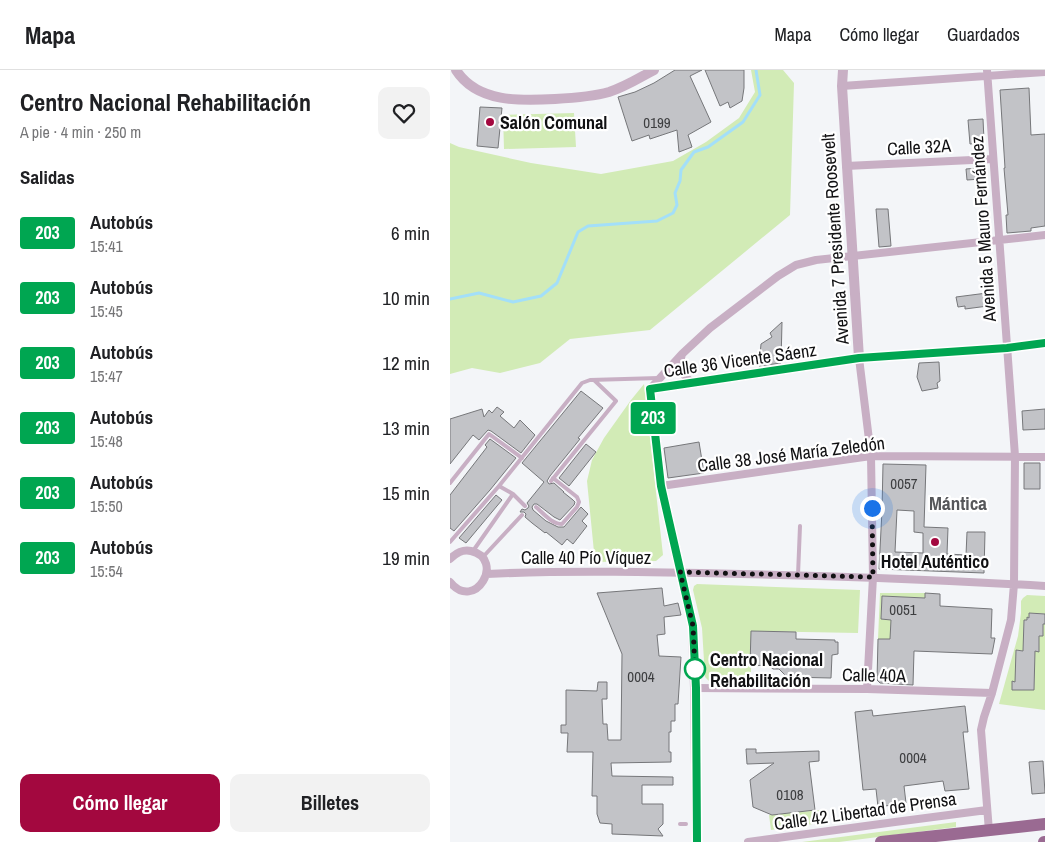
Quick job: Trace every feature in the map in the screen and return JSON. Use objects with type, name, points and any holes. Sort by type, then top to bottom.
[{"type":"highway","points":[[881,842],[1045,824]]},
{"type":"street","points":[[461,72],[473,87],[490,95],[530,100],[577,98],[606,93],[620,88],[654,70]]},
{"type":"street","name":"Avenida 7 Presidente Roosevelt","points":[[843,70],[846,166],[859,358],[871,456],[873,577],[867,689]]},
{"type":"street","points":[[842,86],[988,72],[1045,72]]},
{"type":"street","name":"Avenida 5 Mauro Fernández","points":[[988,72],[1014,456],[1014,584],[1011,620],[981,730],[989,831]]},
{"type":"street","name":"Calle 32A","points":[[846,166],[993,159]]},
{"type":"street","points":[[697,842],[696,688],[693,626],[661,486],[650,389],[682,354],[710,328],[778,276],[796,265],[816,260],[1045,235]]},
{"type":"street","name":"Calle 36 Vicente Sáenz","points":[[650,389],[859,358],[1045,344]]},
{"type":"street","points":[[682,354],[680,367],[687,380],[693,383]]},
{"type":"street","name":"Calle 38 José María Zeledón","points":[[661,486],[871,456],[1045,457]]},
{"type":"street","points":[[450,559],[460,551],[473,551],[482,558],[487,568],[485,580],[475,589],[462,591],[450,582]]},
{"type":"street","name":"Calle 40 Pío Víquez","points":[[487,574],[680,572],[873,577],[1045,586]]},
{"type":"street","name":"Calle 40A","points":[[696,688],[867,689],[992,693]]},
{"type":"street","name":"Calle 42 Libertad de Prensa","points":[[748,842],[987,810]]},
{"type":"lane","points":[[450,542],[499,486],[582,383],[590,380],[659,378]]},
{"type":"lane","points":[[536,507],[559,525],[577,507],[579,502],[577,497],[552,479],[616,401],[594,380]]},
{"type":"lane","points":[[450,483],[489,434],[522,458]]},
{"type":"lane","points":[[499,486],[512,494],[525,506]]},
{"type":"lane","points":[[473,551],[512,494]]},
{"type":"lane","points":[[482,558],[522,515]]},
{"type":"lane","points":[[798,575],[800,526]]},
{"type":"lane","points":[[680,824],[686,824]]},
{"type":"green space","points":[[751,70],[783,70],[794,83],[790,215],[650,330],[570,339],[540,363],[500,373],[472,368],[450,374],[450,143],[459,147],[531,163],[601,174],[673,161],[706,142],[739,118],[755,92]]},
{"type":"green space","points":[[574,113],[576,147],[504,149],[503,115]]},
{"type":"green space","points":[[644,384],[663,555],[656,561],[595,562],[587,481],[592,460],[604,438]]},
{"type":"green space","points":[[697,584],[860,590],[858,633],[751,631],[751,684],[711,683],[705,677],[702,628],[693,590]]},
{"type":"green space","points":[[880,593],[925,593],[925,598],[882,596],[881,619],[891,620],[895,639],[878,639]]},
{"type":"green space","points":[[1027,595],[1045,596],[1045,614],[1030,613],[1029,618],[1024,620],[1023,651],[1016,650],[1024,682],[1013,682],[1012,690],[1034,690],[1035,651],[1039,651],[1039,636],[1043,636],[1043,631],[1039,624],[1045,624],[1045,710],[999,704],[1018,636],[1021,601]]},
{"type":"green space","points":[[820,810],[820,823],[771,830],[769,815]]},
{"type":"green space","points":[[956,822],[956,827],[839,842],[802,842]]},
{"type":"building","points":[[675,70],[702,70],[690,76],[711,122],[688,135],[692,147],[679,152],[677,130],[650,139],[649,135],[632,141],[618,97],[635,92],[654,83]]},
{"type":"building","points":[[705,70],[744,70],[742,101],[730,108],[728,102],[720,106]]},
{"type":"building","points":[[1029,88],[1031,135],[1045,134],[1045,226],[1031,228],[1031,231],[1007,233],[1006,215],[1008,215],[1000,90]]},
{"type":"building","name":"Salón Comunal","points":[[480,107],[502,108],[498,148],[477,146]]},
{"type":"building","points":[[983,119],[984,140],[980,143],[970,144],[968,120]]},
{"type":"building","points":[[978,168],[981,179],[967,180],[966,169]]},
{"type":"building","points":[[876,209],[888,209],[891,246],[879,247]]},
{"type":"building","points":[[987,293],[988,306],[965,309],[965,306],[958,307],[956,297]]},
{"type":"building","points":[[782,322],[781,363],[759,366],[761,344],[772,337],[770,333]]},
{"type":"building","points":[[939,362],[940,381],[937,383],[938,388],[922,391],[917,377],[919,363]]},
{"type":"building","points":[[581,391],[603,408],[578,438],[580,439],[547,481],[549,484],[554,483],[575,502],[574,505],[560,520],[537,504],[534,504],[532,507],[546,521],[558,527],[564,527],[581,507],[588,514],[582,521],[587,526],[573,544],[567,539],[562,545],[525,517],[526,514],[524,512],[520,512],[522,509],[528,508],[527,503],[544,482],[522,463]]},
{"type":"building","points":[[497,407],[504,412],[500,416],[514,428],[520,420],[535,435],[521,453],[488,430],[479,440],[473,435],[450,464],[450,419],[482,409],[484,417],[489,410],[492,413]]},
{"type":"building","points":[[1045,409],[1045,429],[1023,430],[1022,411]]},
{"type":"building","points":[[490,439],[516,458],[454,531],[450,528],[450,495],[487,447],[485,445]]},
{"type":"building","points":[[699,442],[704,473],[668,478],[664,448]]},
{"type":"building","points":[[586,444],[596,452],[569,486],[559,478]]},
{"type":"building","points":[[1024,463],[1040,463],[1040,489],[1024,489]]},
{"type":"building","name":"Hotel Auténtico","points":[[883,464],[926,465],[924,527],[948,528],[947,554],[966,555],[967,532],[985,532],[984,573],[879,569]],"holes":[[[897,510],[914,511],[914,532],[923,533],[923,553],[895,552]]]},
{"type":"building","points":[[496,495],[502,500],[466,543],[459,538]]},
{"type":"building","points":[[662,588],[664,606],[678,603],[681,615],[664,617],[665,634],[657,635],[659,656],[681,657],[678,704],[675,704],[675,721],[671,721],[671,732],[669,732],[671,762],[611,763],[612,776],[673,777],[673,785],[642,785],[642,804],[663,804],[663,824],[658,829],[663,836],[612,834],[612,824],[600,823],[597,814],[597,796],[592,796],[593,752],[567,752],[568,733],[561,733],[561,725],[566,725],[566,690],[597,691],[598,682],[607,682],[607,699],[602,699],[603,724],[607,724],[608,740],[621,740],[622,654],[597,593]]},
{"type":"building","points":[[925,593],[940,594],[940,606],[992,609],[991,638],[995,638],[992,654],[914,651],[913,685],[880,683],[877,680],[878,639],[890,639],[891,620],[881,619],[882,596],[925,598]]},
{"type":"building","points":[[1029,613],[1045,614],[1043,636],[1039,636],[1039,652],[1035,651],[1034,690],[1012,690],[1012,681],[1015,682],[1016,650],[1023,651],[1024,620],[1027,620],[1027,617],[1029,618]]},
{"type":"building","points":[[751,631],[796,632],[796,639],[835,640],[835,642],[838,642],[838,654],[832,655],[831,678],[787,677],[779,669],[773,669],[768,665],[750,666]]},
{"type":"building","points":[[965,706],[968,732],[963,732],[969,789],[945,791],[943,781],[904,786],[906,803],[878,807],[876,789],[863,790],[855,712],[872,710],[873,716]]},
{"type":"building","points":[[746,749],[756,749],[756,753],[819,751],[819,761],[809,762],[815,810],[772,815],[753,807],[750,780],[774,763],[747,764]]},
{"type":"building","points":[[1043,761],[1045,793],[1032,794],[1029,762]]},
{"type":"waterway","points":[[450,299],[479,293],[513,302],[541,296],[557,283],[578,232],[588,226],[657,221],[673,213],[677,205],[675,193],[680,181],[681,170],[694,152],[708,147],[743,122],[760,95],[756,70]]},
{"type":"bus line","name":"203","points":[[697,842],[696,688],[693,626],[661,486],[650,389],[859,358],[1007,348],[1045,343]]},
{"type":"place","name":"Salón Comunal","points":[[490,122]]},
{"type":"place","name":"Hotel Auténtico","points":[[935,542]]},
{"type":"place","name":"Centro Nacional Rehabilitación","points":[[695,669]]},
{"type":"district","name":"Mántica","points":[[958,503]]},
{"type":"route","points":[[695,669],[693,626],[680,572],[873,577],[872,508]]}]
